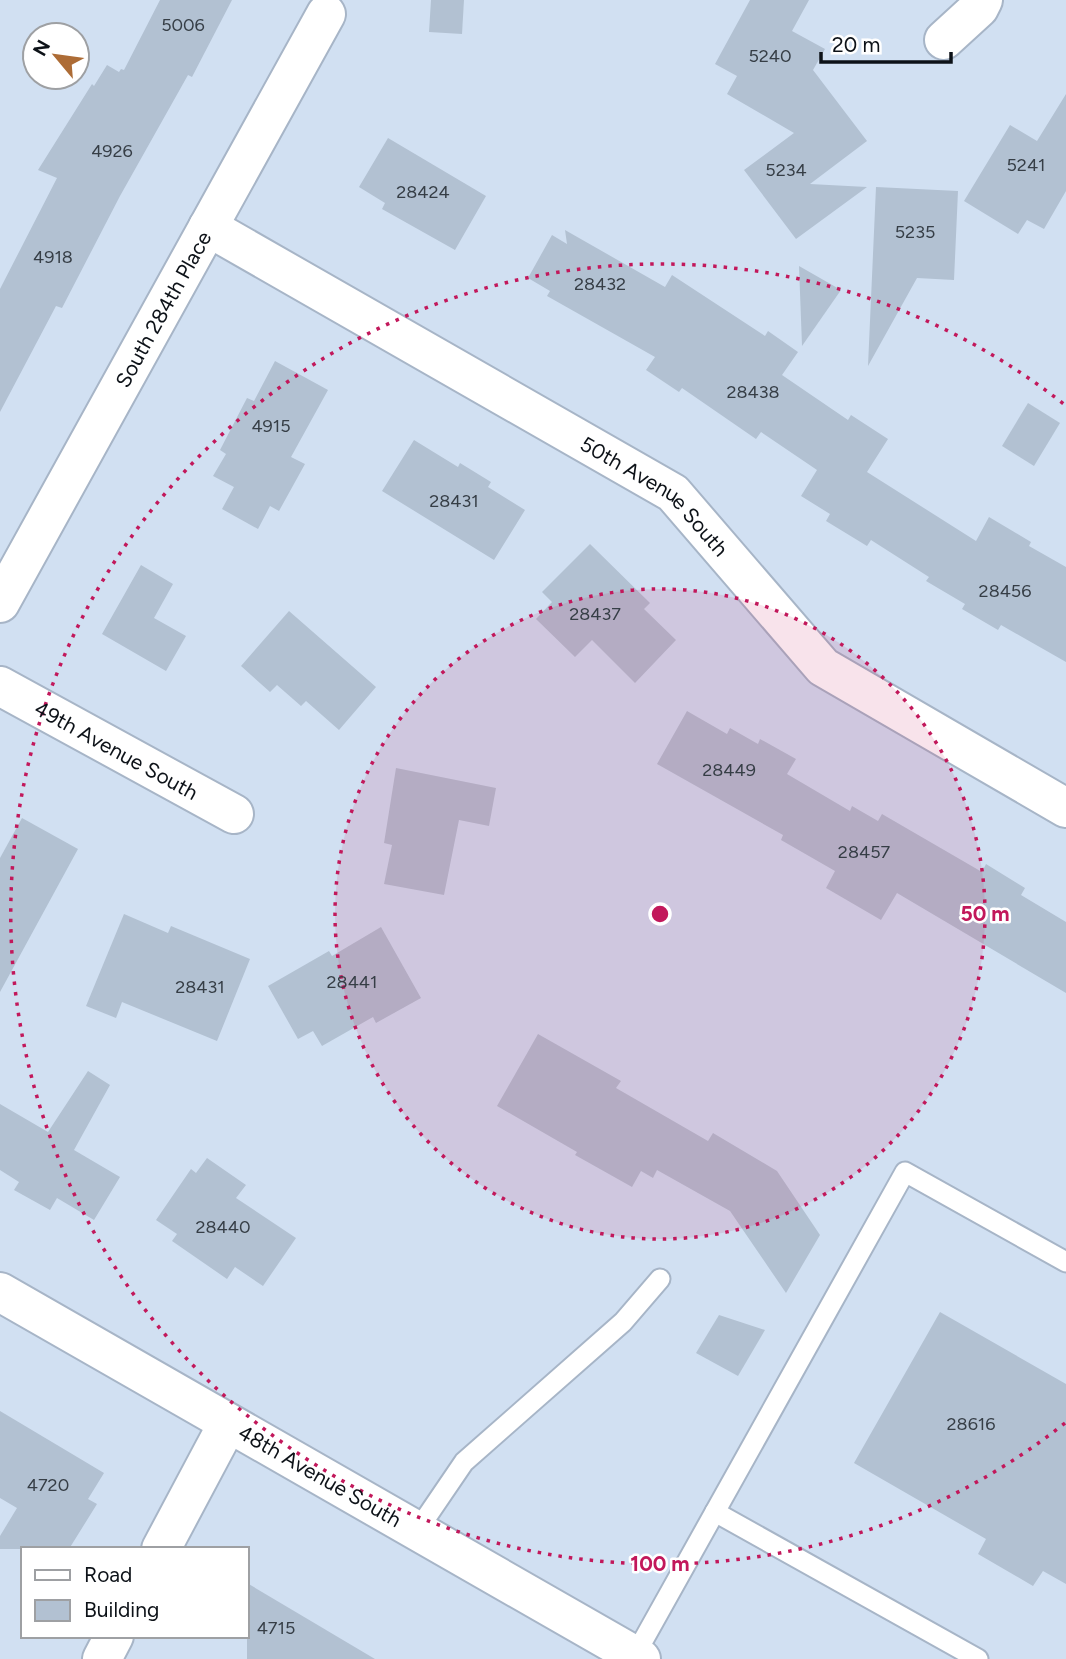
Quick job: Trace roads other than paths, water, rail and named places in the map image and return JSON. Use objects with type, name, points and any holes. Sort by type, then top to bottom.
[{"type":"street","points":[[944,40],[979,8],[983,0]]},
{"type":"street","name":"South 284th Place","points":[[0,603],[326,14]]},
{"type":"street","name":"50th Avenue South","points":[[208,227],[673,493],[823,667],[1066,808]]},
{"type":"street","name":"49th Avenue South","points":[[0,686],[234,814]]},
{"type":"street","name":"48th Avenue South","points":[[0,1292],[638,1657]]},
{"type":"street","points":[[161,1547],[228,1423]]},
{"type":"street","points":[[102,1659],[113,1638]]},
{"type":"lane","points":[[638,1657],[715,1512],[905,1172],[1066,1262]]},
{"type":"lane","points":[[417,1531],[464,1462],[623,1322],[660,1279]]},
{"type":"lane","points":[[715,1512],[978,1659]]}]
